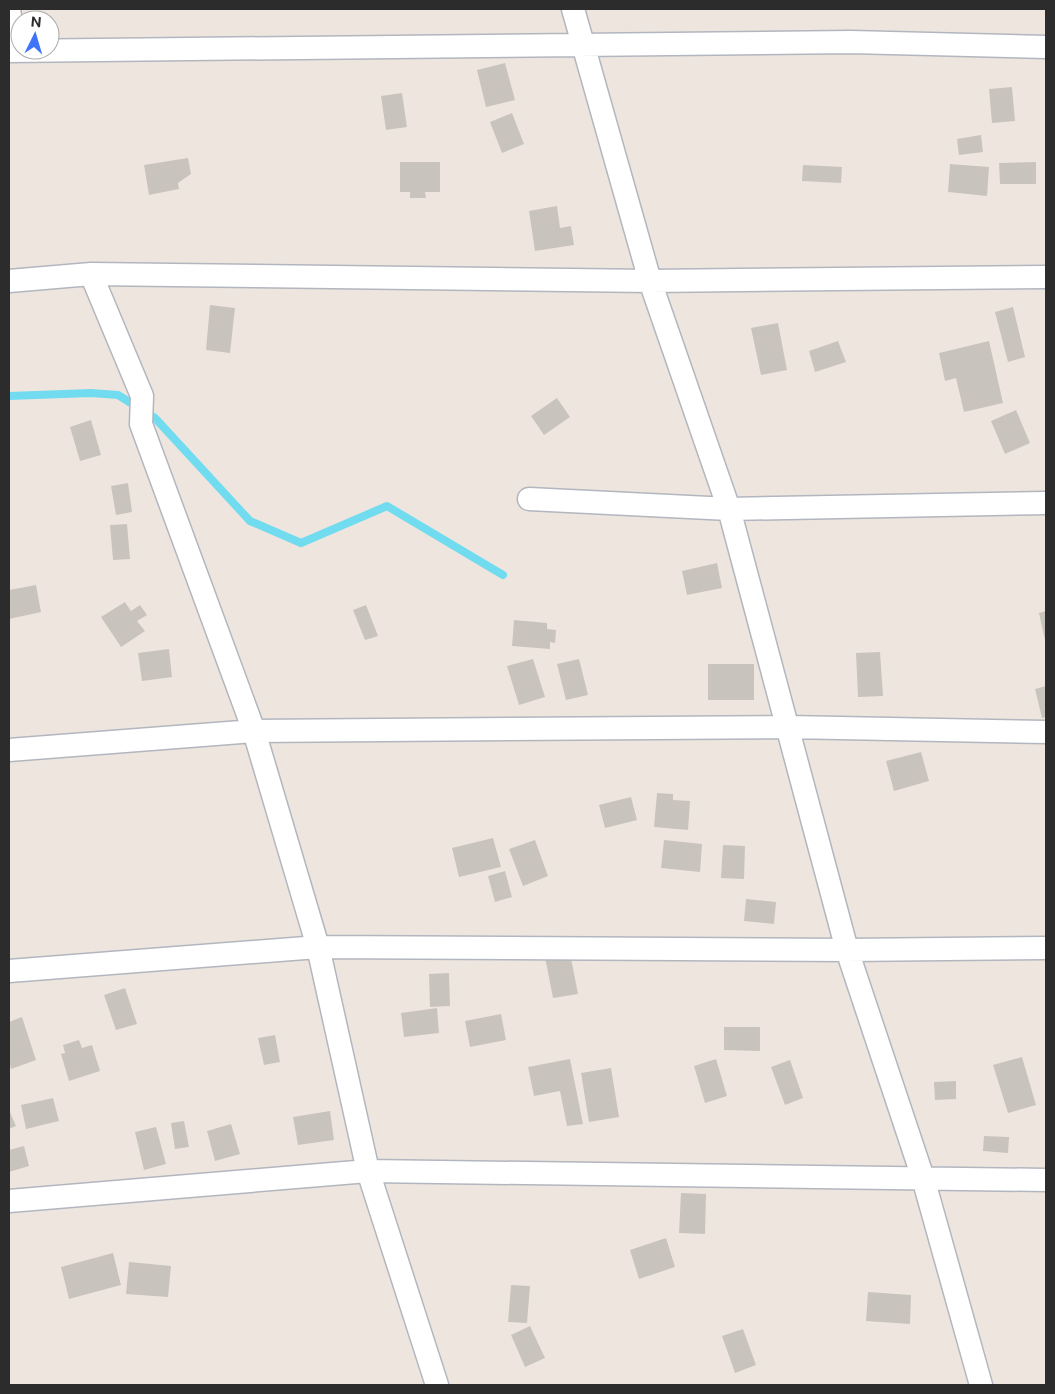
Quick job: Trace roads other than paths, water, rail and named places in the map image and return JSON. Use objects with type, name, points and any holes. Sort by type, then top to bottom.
[{"type":"street","points":[[573,9],[650,281],[729,509],[847,950],[924,1178],[981,1385]]},
{"type":"street","points":[[60,50],[851,42],[1046,47]]},
{"type":"street","points":[[91,274],[142,396],[141,424],[254,731],[318,947],[368,1171],[436,1385]]},
{"type":"street","points":[[9,280],[91,274],[650,281],[1046,277]]},
{"type":"street","points":[[529,499],[729,509],[1046,503]]},
{"type":"street","points":[[9,750],[254,731],[788,727],[1046,732]]},
{"type":"street","points":[[9,971],[318,947],[847,950],[1046,948]]},
{"type":"street","points":[[9,1201],[368,1171],[1046,1180]]},
{"type":"waterway","points":[[9,396],[91,393],[118,395],[155,418],[250,521],[301,543],[387,506],[503,575]]}]
